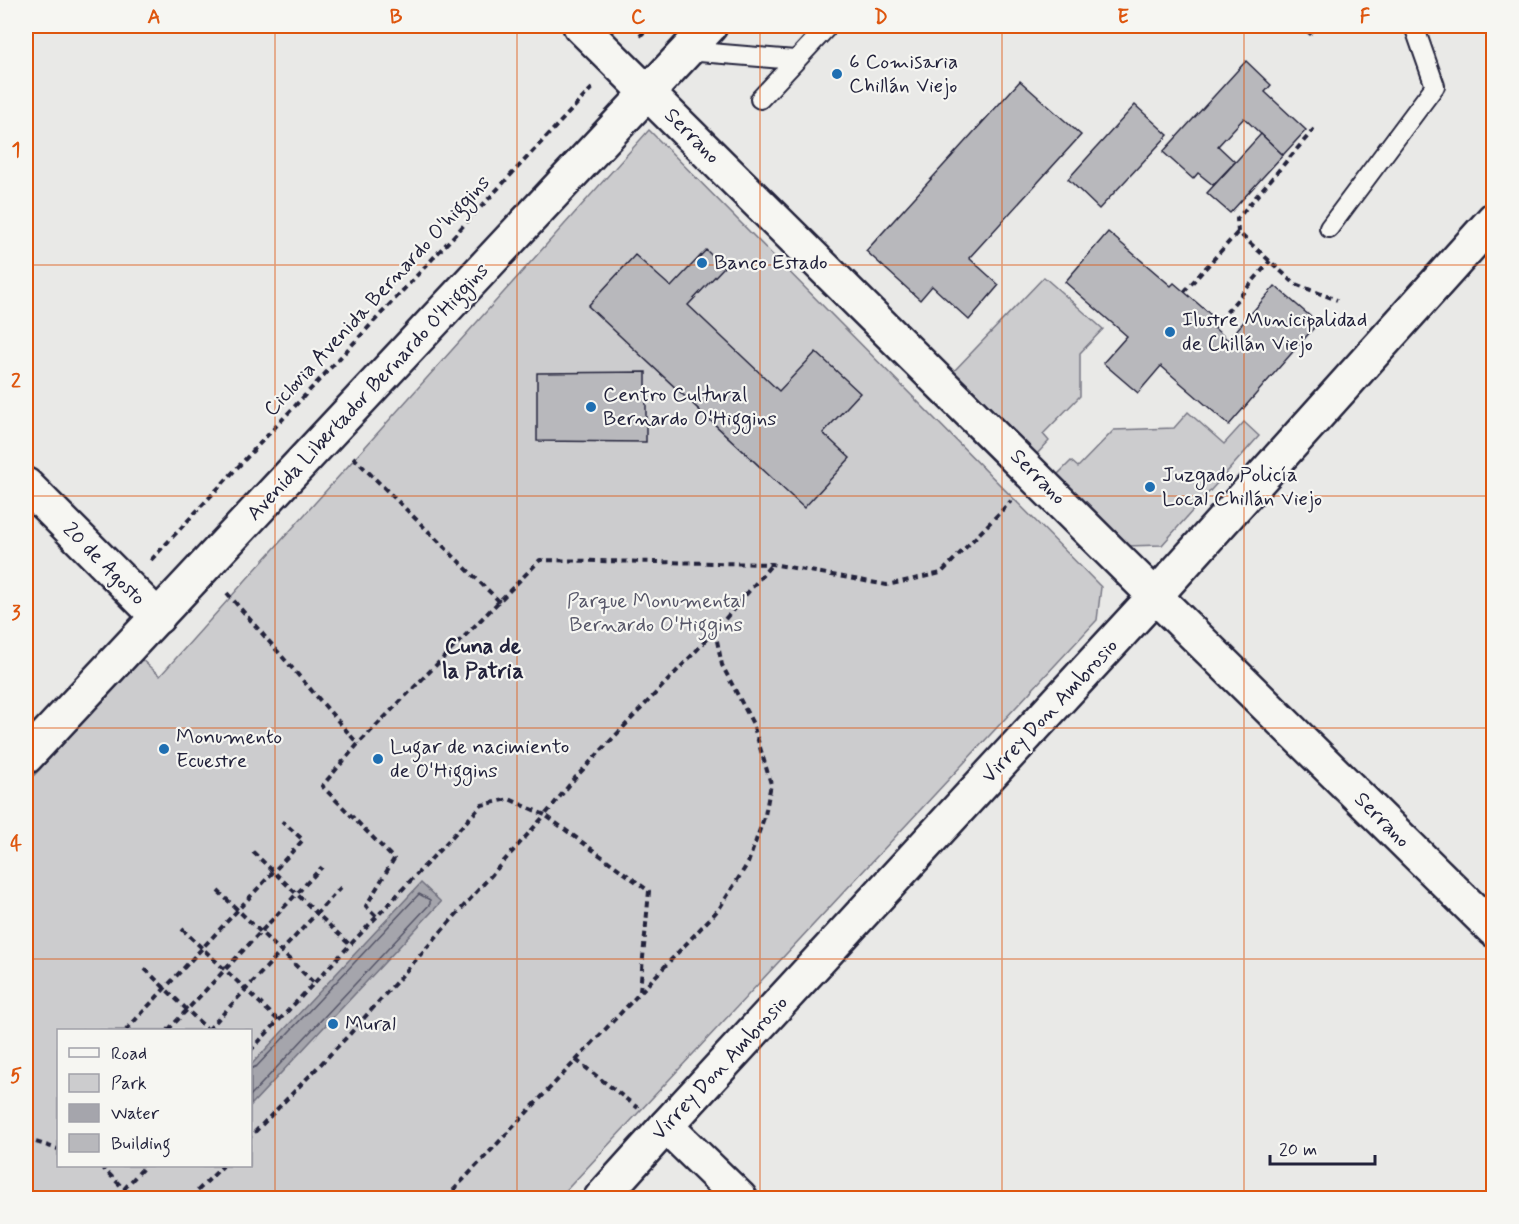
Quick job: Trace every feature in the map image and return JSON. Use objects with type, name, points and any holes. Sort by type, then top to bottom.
[{"type":"street","name":"Serrano","points":[[580,26],[1034,472],[1155,596],[1494,930]]},
{"type":"street","name":"Avenida Libertador Bernardo O'Higgins","points":[[26,757],[710,26]]},
{"type":"street","name":"Virrey Don Ambrosio","points":[[601,1198],[1155,596],[1494,219]]},
{"type":"street","name":"20 de Agosto","points":[[26,485],[158,617]]},
{"type":"street","points":[[666,1126],[740,1198]]},
{"type":"lane","points":[[760,99],[828,26]]},
{"type":"lane","points":[[1329,228],[1435,86],[1414,26]]},
{"type":"lane","points":[[687,51],[795,60]]},
{"type":"path","name":"Ciclovia Avenida Bernardo O'higgins","points":[[126,586],[650,26]]},
{"type":"path","points":[[1314,129],[1237,219],[1238,232],[1295,284],[1337,300]]},
{"type":"path","points":[[1184,292],[1238,232]]},
{"type":"path","points":[[1213,328],[1270,261]]},
{"type":"path","points":[[330,433],[500,602]]},
{"type":"path","points":[[376,916],[366,906],[394,859],[322,786],[358,744],[540,560],[772,564],[887,585],[941,573],[1013,499],[1034,472]]},
{"type":"path","points":[[252,1135],[348,1036],[545,815],[575,778],[715,631],[772,564]]},
{"type":"path","points":[[206,565],[358,744]]},
{"type":"path","points":[[446,1198],[719,909],[748,863],[765,815],[771,784],[753,724],[722,665],[715,631]]},
{"type":"path","points":[[252,1049],[482,805],[508,799],[545,815],[649,891],[640,992]]},
{"type":"path","points":[[129,1029],[303,840],[282,820]]},
{"type":"path","points":[[253,852],[350,945]]},
{"type":"path","points":[[169,1029],[322,867]]},
{"type":"path","points":[[209,1029],[343,885]]},
{"type":"path","points":[[218,891],[314,983]]},
{"type":"path","points":[[183,929],[279,1021]]},
{"type":"path","points":[[146,969],[207,1029]]},
{"type":"path","points":[[576,1060],[640,1110],[666,1126]]},
{"type":"path","points":[[26,1139],[57,1149]]},
{"type":"path","points":[[101,1167],[124,1189],[128,1198]]},
{"type":"path","points":[[124,1189],[144,1167]]},
{"type":"path","points":[[190,1198],[222,1167]]},
{"type":"green space","name":"Parque Monumental Bernardo O'Higgins","points":[[649,130],[1101,587],[1097,620],[559,1198],[26,1198],[26,784],[141,659],[160,676]]},
{"type":"green space","points":[[1044,277],[1103,329],[1080,353],[1080,396],[1043,434],[1049,441],[1037,454],[954,371]]},
{"type":"green space","points":[[1188,412],[1224,444],[1244,422],[1259,436],[1162,545],[1126,546],[1056,476],[1071,461],[1078,467],[1114,430],[1174,428]]},
{"type":"water","points":[[421,883],[441,902],[252,1104],[252,1064]]},
{"type":"building","points":[[1300,26],[1319,26],[1310,35]]},
{"type":"building","points":[[1246,61],[1271,85],[1265,92],[1306,130],[1283,155],[1244,118],[1218,146],[1235,162],[1213,185],[1198,173],[1193,179],[1163,152]]},
{"type":"building","points":[[1020,81],[1081,135],[969,258],[999,285],[969,320],[932,286],[920,300],[866,251]]},
{"type":"building","points":[[1135,105],[1168,135],[1099,209],[1068,179]]},
{"type":"building","points":[[1261,134],[1283,155],[1230,213],[1207,193]]},
{"type":"building","name":"Ilustre Municipalidad de Chillán Viejo","points":[[1108,232],[1171,286],[1174,283],[1210,314],[1205,320],[1228,340],[1275,286],[1318,323],[1229,425],[1161,366],[1138,393],[1103,363],[1127,336],[1065,282]]},
{"type":"building","name":"Centro Cultural Bernardo O'Higgins","points":[[706,250],[724,267],[688,305],[779,391],[816,352],[860,393],[823,433],[850,458],[804,508],[588,306],[635,255],[671,287]]},
{"type":"building","name":"Centro Cultural Bernardo O'Higgins","points":[[646,372],[646,442],[537,441],[537,373]]},
{"type":"place","name":"6 Comisaria Chillán Viejo","points":[[837,74]]},
{"type":"place","name":"Banco Estado","points":[[702,263]]},
{"type":"place","name":"Ilustre Municipalidad de Chillán Viejo","points":[[1170,332]]},
{"type":"place","name":"Centro Cultural Bernardo O'Higgins","points":[[591,407]]},
{"type":"place","name":"Juzgado Policía Local Chillán Viejo","points":[[1150,487]]},
{"type":"place","name":"Monumento Ecuestre","points":[[164,749]]},
{"type":"place","name":"Lugar de nacimiento de O'Higgins","points":[[378,759]]},
{"type":"place","name":"Mural","points":[[333,1024]]},
{"type":"district","name":"Cuna de la Patria","points":[[483,660]]}]
